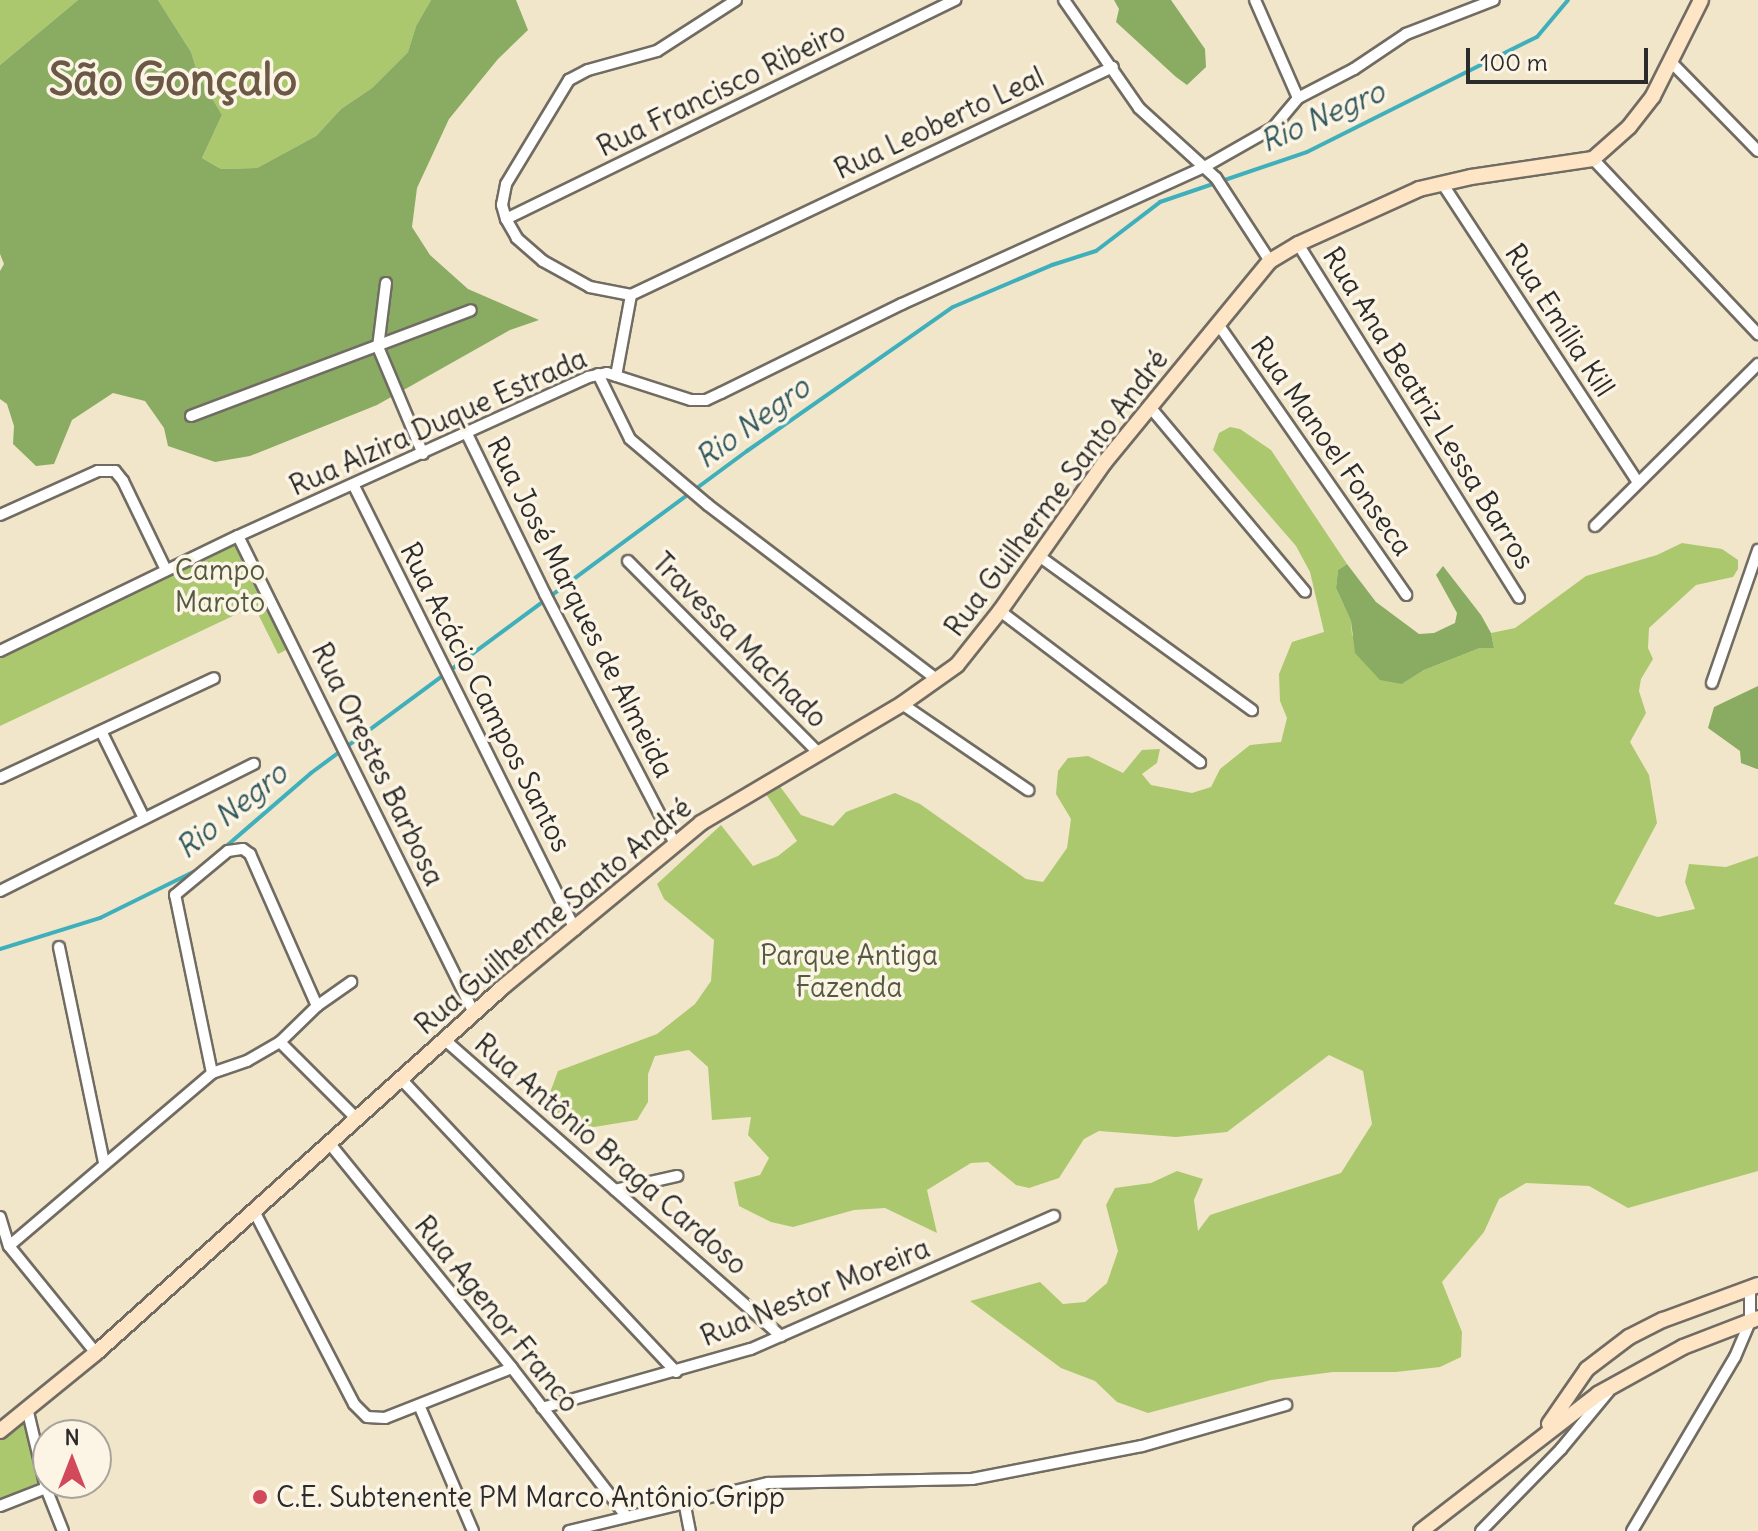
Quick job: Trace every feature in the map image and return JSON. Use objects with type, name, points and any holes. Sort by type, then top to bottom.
[{"type":"street","points":[[616,376],[631,295],[590,287],[543,261],[517,238],[502,205],[506,184],[569,80],[657,51],[736,0]]},
{"type":"street","name":"Rua Francisco Ribeiro","points":[[506,219],[955,0]]},
{"type":"street","points":[[1064,0],[1147,117],[1216,178],[1270,261]]},
{"type":"street","points":[[1260,2],[1298,98],[1354,69],[1406,34],[1494,0]]},
{"type":"street","points":[[1701,0],[1672,63],[1629,127],[1593,159],[1758,334]]},
{"type":"street","points":[[1672,63],[1758,151]]},
{"type":"street","name":"Rua Leoberto Leal","points":[[631,295],[1113,67]]},
{"type":"street","name":"Rua Alzira Duque Estrada","points":[[0,651],[238,536],[598,374],[616,376],[668,395],[706,400],[916,298],[1206,166],[1273,128],[1298,98]]},
{"type":"street","name":"Rua Guilherme Santo André","points":[[0,1431],[96,1353],[474,1013],[701,823],[902,704],[938,680],[972,650],[1104,463],[1270,261],[1298,244],[1419,189],[1593,159]]},
{"type":"street","name":"Rua Emília Kill","points":[[1442,183],[1638,483]]},
{"type":"street","name":"Rua Ana Beatriz Lessa Barros","points":[[1298,244],[1519,598]]},
{"type":"street","points":[[386,283],[378,347],[423,454]]},
{"type":"street","points":[[191,416],[471,310]]},
{"type":"street","name":"Rua Manoel Fonseca","points":[[1218,324],[1406,595]]},
{"type":"street","points":[[1595,526],[1758,364]]},
{"type":"street","points":[[598,374],[630,439],[708,505],[938,680]]},
{"type":"street","points":[[1150,407],[1305,592]]},
{"type":"street","name":"Rua José Marques de Almeida","points":[[467,434],[545,594],[675,844]]},
{"type":"street","points":[[0,515],[98,471],[115,471],[123,481],[166,570]]},
{"type":"street","name":"Rua Acácio Campos Santos","points":[[354,486],[575,930]]},
{"type":"street","name":"Rua Orestes Barbosa","points":[[238,536],[474,1013]]},
{"type":"street","points":[[1712,683],[1758,550]]},
{"type":"street","points":[[1039,556],[1252,710]]},
{"type":"street","name":"Travessa Machado","points":[[628,561],[818,752]]},
{"type":"street","points":[[1000,611],[1200,762]]},
{"type":"street","points":[[0,778],[102,733],[214,678]]},
{"type":"street","points":[[902,704],[1028,790]]},
{"type":"street","points":[[102,733],[144,818]]},
{"type":"street","points":[[0,891],[254,764]]},
{"type":"street","points":[[212,1073],[175,895],[228,851],[243,849],[250,854],[317,1006]]},
{"type":"street","points":[[59,947],[104,1163]]},
{"type":"street","points":[[9,1246],[212,1073],[247,1061],[280,1042],[317,1006],[351,982]]},
{"type":"street","name":"Rua Antônio Braga Cardoso","points":[[445,1040],[781,1336]]},
{"type":"street","points":[[280,1042],[357,1119]]},
{"type":"street","points":[[401,1079],[676,1372]]},
{"type":"street","name":"Rua Agenor Franco","points":[[330,1144],[512,1368],[626,1516]]},
{"type":"street","points":[[615,1190],[677,1176]]},
{"type":"street","points":[[254,1211],[354,1404],[375,1419],[512,1368]]},
{"type":"street","name":"Rua Nestor Moreira","points":[[542,1408],[722,1359],[1054,1216]]},
{"type":"street","points":[[0,1217],[9,1246],[96,1353]]},
{"type":"street","points":[[1544,1433],[1570,1390],[1603,1354],[1663,1320],[1754,1286],[1754,1320],[1632,1531]]},
{"type":"street","points":[[1421,1531],[1544,1433],[1617,1382],[1683,1347],[1754,1320]]},
{"type":"street","points":[[1481,1531],[1561,1449],[1617,1382]]},
{"type":"street","points":[[419,1405],[473,1531]]},
{"type":"street","points":[[569,1531],[768,1483],[803,1480],[895,1483],[972,1479],[1142,1446],[1286,1405]]},
{"type":"street","points":[[27,1408],[32,1429]]},
{"type":"street","points":[[0,1506],[32,1493]]},
{"type":"street","points":[[50,1499],[63,1531]]},
{"type":"street","points":[[684,1501],[690,1531]]},
{"type":"green space","points":[[0,0],[78,0],[0,65]]},
{"type":"green space","points":[[78,0],[158,0],[191,52],[198,74],[222,115],[202,158],[221,169],[257,168],[316,136],[341,109],[372,88],[408,52],[416,26],[431,0],[516,0],[528,30],[498,59],[449,119],[417,188],[412,227],[430,255],[468,289],[539,320],[510,330],[377,405],[250,456],[215,462],[168,446],[164,428],[145,401],[113,393],[72,420],[54,464],[36,466],[13,444],[14,426],[7,404],[0,399],[0,271],[4,264],[0,254],[0,65]]},
{"type":"green space","points":[[158,0],[431,0],[416,26],[408,52],[372,88],[341,109],[316,136],[257,168],[221,169],[202,158],[222,115],[198,74],[191,52]]},
{"type":"green space","points":[[1114,0],[1171,0],[1205,49],[1206,67],[1187,85],[1176,77],[1116,22],[1119,9]]},
{"type":"green space","name":"Parque Antiga Fazenda","points":[[1230,427],[1240,429],[1271,450],[1347,564],[1338,570],[1336,588],[1351,621],[1352,635],[1402,684],[1424,670],[1480,648],[1494,648],[1491,633],[1515,628],[1586,576],[1657,555],[1682,543],[1722,549],[1738,560],[1738,569],[1733,577],[1696,585],[1649,628],[1648,648],[1653,659],[1641,679],[1639,691],[1646,713],[1630,742],[1649,775],[1657,823],[1614,904],[1658,917],[1695,909],[1685,882],[1689,864],[1726,867],[1758,856],[1758,1171],[1628,1208],[1589,1186],[1526,1183],[1499,1199],[1484,1232],[1442,1282],[1462,1332],[1461,1357],[1440,1367],[1396,1372],[1333,1372],[1271,1380],[1148,1413],[1117,1402],[1095,1381],[1061,1368],[970,1301],[1040,1282],[1063,1304],[1085,1302],[1107,1283],[1118,1251],[1106,1205],[1115,1188],[1151,1183],[1177,1171],[1203,1179],[1194,1200],[1198,1231],[1210,1215],[1341,1173],[1372,1124],[1363,1071],[1329,1055],[1227,1132],[1176,1137],[1099,1131],[1084,1139],[1059,1178],[1029,1188],[1016,1185],[988,1162],[971,1163],[927,1190],[937,1233],[885,1208],[854,1210],[793,1227],[771,1222],[739,1206],[734,1182],[760,1175],[769,1158],[748,1135],[751,1117],[712,1120],[708,1067],[689,1050],[655,1056],[648,1074],[648,1102],[637,1120],[582,1129],[554,1114],[548,1098],[558,1071],[657,1034],[695,1004],[711,981],[714,940],[664,899],[657,884],[721,825],[753,866],[778,856],[797,841],[766,794],[779,785],[801,815],[833,826],[846,812],[895,793],[920,804],[1026,879],[1043,882],[1067,848],[1071,819],[1056,794],[1058,771],[1068,758],[1088,756],[1123,773],[1142,750],[1160,749],[1157,763],[1142,774],[1151,785],[1192,793],[1211,787],[1220,769],[1250,745],[1281,742],[1287,718],[1280,701],[1279,674],[1292,642],[1324,632],[1310,572],[1296,546],[1213,450],[1219,433]]},
{"type":"green space","name":"Campo Maroto","points":[[237,542],[290,648],[278,654],[254,606],[0,726],[0,657]]},
{"type":"green space","points":[[1347,564],[1376,602],[1419,634],[1434,633],[1455,623],[1457,613],[1436,575],[1443,566],[1481,615],[1491,633],[1494,648],[1480,648],[1424,670],[1402,684],[1380,680],[1355,653],[1351,621],[1336,588],[1338,570]]},
{"type":"green space","points":[[1758,686],[1757,769],[1741,763],[1740,751],[1708,728],[1714,707]]},
{"type":"green space","points":[[27,1408],[32,1429],[32,1489],[0,1503],[0,1431]]},
{"type":"waterway","name":"Rio Negro","points":[[223,849],[311,773],[747,451],[953,307],[1052,265],[1096,251],[1160,202],[1307,152],[1537,37],[1568,0]]},
{"type":"waterway","name":"Rio Negro","points":[[0,949],[100,918],[201,868]]},
{"type":"place","name":"C.E. Subtenente PM Marco Antônio Gripp","points":[[260,1497]]},
{"type":"district","name":"São Gonçalo","points":[[173,80]]}]
